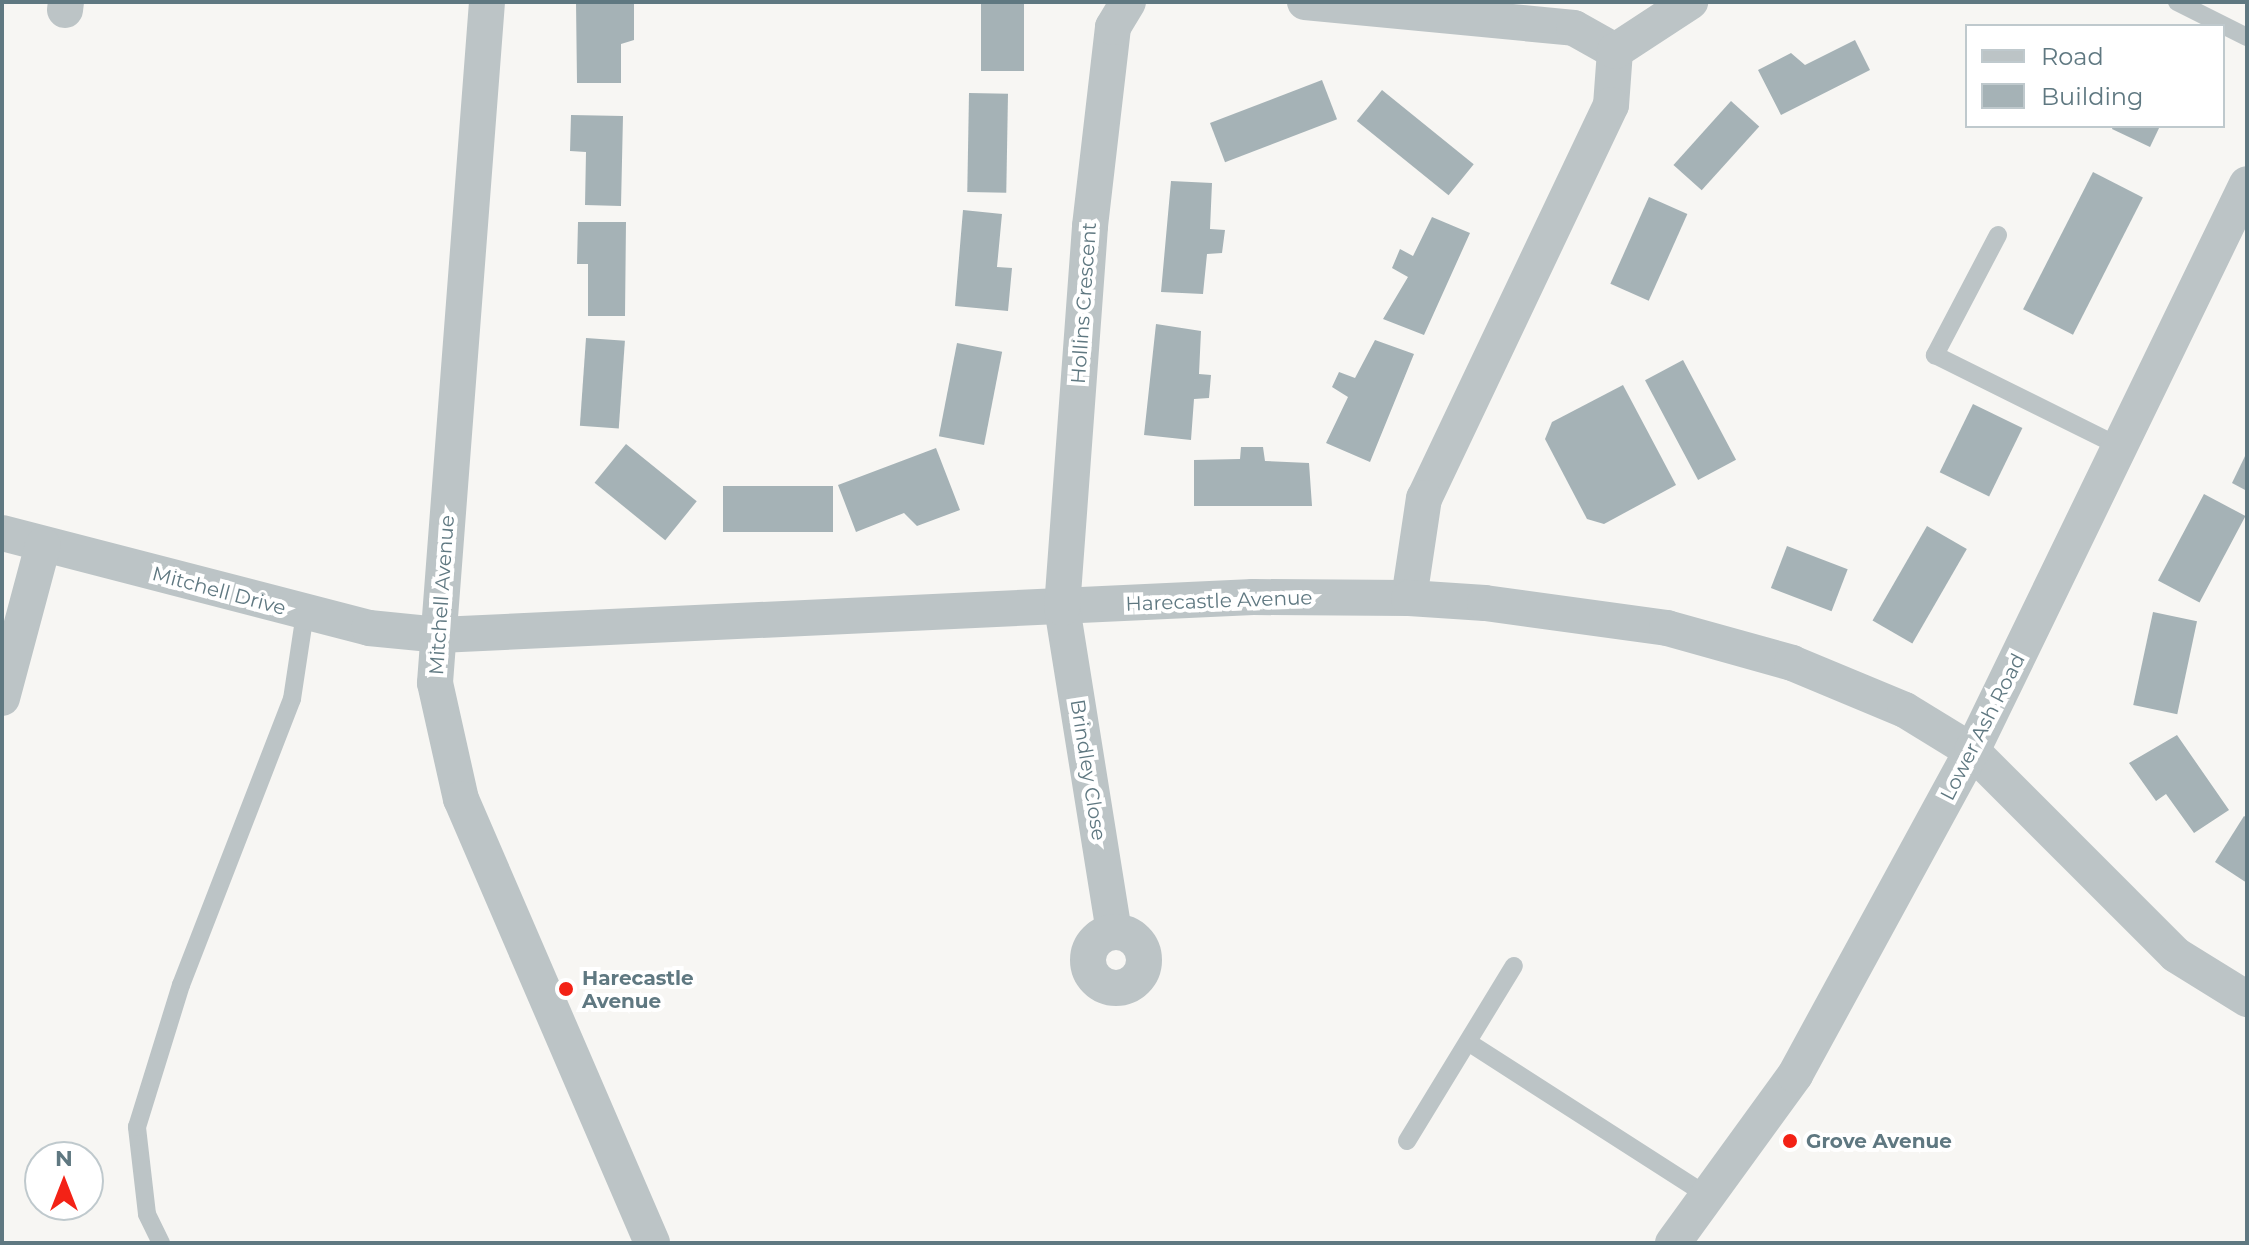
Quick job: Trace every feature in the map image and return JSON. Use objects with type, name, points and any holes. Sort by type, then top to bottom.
[{"type":"street","name":"Mitchell Avenue","points":[[487,2],[435,683],[461,799],[652,1243]]},
{"type":"street","name":"Hollins Crescent","points":[[1062,608],[1090,226],[1113,27],[1128,2]]},
{"type":"street","points":[[1305,2],[1574,28],[1615,51]]},
{"type":"street","points":[[1615,51],[1690,2]]},
{"type":"street","points":[[1409,598],[1424,498],[1611,105],[1615,51]]},
{"type":"street","name":"Lower Ash Road","points":[[1673,1243],[1795,1075],[1972,751],[2247,184]]},
{"type":"street","name":"Mitchell Drive","points":[[2,533],[369,628],[439,635]]},
{"type":"street","points":[[2,698],[43,545]]},
{"type":"street","name":"Harecastle Avenue","points":[[439,635],[1253,597],[1409,598],[1485,603],[1681,632],[1792,663],[1905,710],[1972,751]]},
{"type":"street","name":"Brindley Close","points":[[1062,608],[1114,932]]},
{"type":"street","points":[[1972,751],[2176,955],[2247,999]]},
{"type":"lane","points":[[2177,2],[2221,24]]},
{"type":"lane","points":[[2225,26],[2247,37]]},
{"type":"lane","points":[[1998,235],[1935,355],[2120,447]]},
{"type":"lane","points":[[161,1243],[147,1214],[137,1127],[181,985],[292,699],[305,613]]},
{"type":"lane","points":[[1407,1141],[1514,966]]},
{"type":"lane","points":[[1468,1042],[1709,1197]]},
{"type":"building","points":[[576,2],[634,2],[634,40],[621,44],[621,83],[577,83]]},
{"type":"building","points":[[981,2],[1024,2],[1024,71],[981,71]]},
{"type":"building","points":[[1855,40],[1870,70],[1781,115],[1758,70],[1791,53],[1805,65]]},
{"type":"building","points":[[1322,80],[1337,119],[1225,162],[1210,123]]},
{"type":"building","points":[[1382,90],[1474,164],[1449,195],[1357,121]]},
{"type":"building","points":[[969,93],[1008,94],[1006,193],[967,192]]},
{"type":"building","points":[[1731,101],[1759,126],[1702,190],[1673,165]]},
{"type":"building","points":[[571,115],[623,116],[621,206],[585,205],[586,152],[570,151]]},
{"type":"building","points":[[2112,128],[2159,128],[2150,147]]},
{"type":"building","points":[[2093,172],[2143,197],[2073,335],[2023,309]]},
{"type":"building","points":[[1171,181],[1212,183],[1210,229],[1225,230],[1222,253],[1207,254],[1203,294],[1161,292]]},
{"type":"building","points":[[1649,197],[1687,214],[1649,301],[1610,284]]},
{"type":"building","points":[[963,210],[1002,214],[997,267],[1012,268],[1008,311],[955,306]]},
{"type":"building","points":[[1432,217],[1470,233],[1424,335],[1383,319],[1408,277],[1392,268],[1400,249],[1413,256]]},
{"type":"building","points":[[578,222],[626,222],[625,316],[588,316],[588,264],[577,264]]},
{"type":"building","points":[[1156,324],[1201,331],[1199,374],[1211,375],[1209,398],[1194,399],[1191,440],[1144,435]]},
{"type":"building","points":[[586,338],[625,341],[619,429],[580,426]]},
{"type":"building","points":[[1375,340],[1414,354],[1370,462],[1326,443],[1348,397],[1332,387],[1339,372],[1355,378]]},
{"type":"building","points":[[957,343],[1002,352],[984,445],[939,436]]},
{"type":"building","points":[[1683,360],[1736,460],[1698,480],[1645,380]]},
{"type":"building","points":[[1623,385],[1676,485],[1604,524],[1587,519],[1545,439],[1552,422]]},
{"type":"building","points":[[1973,404],[2022,428],[1989,496],[1940,472]]},
{"type":"building","points":[[626,444],[697,501],[665,540],[595,483]]},
{"type":"building","points":[[1241,447],[1263,447],[1265,461],[1309,463],[1312,506],[1194,506],[1194,460],[1240,459]]},
{"type":"building","points":[[936,448],[960,510],[917,526],[904,513],[856,532],[838,485]]},
{"type":"building","points":[[2247,452],[2247,491],[2232,483]]},
{"type":"building","points":[[723,486],[833,486],[833,532],[723,532]]},
{"type":"building","points":[[2204,494],[2245,516],[2199,603],[2158,581]]},
{"type":"building","points":[[1927,526],[1967,549],[1912,643],[1872,620]]},
{"type":"building","points":[[1787,546],[1848,569],[1832,611],[1771,588]]},
{"type":"building","points":[[2153,612],[2197,621],[2177,714],[2133,705]]},
{"type":"building","points":[[2177,735],[2229,810],[2194,833],[2166,794],[2156,801],[2129,763]]},
{"type":"building","points":[[2244,816],[2247,818],[2247,883],[2215,862]]},
{"type":"place","name":"Harecastle Avenue","points":[[566,989]]},
{"type":"place","name":"Grove Avenue","points":[[1790,1141]]}]
